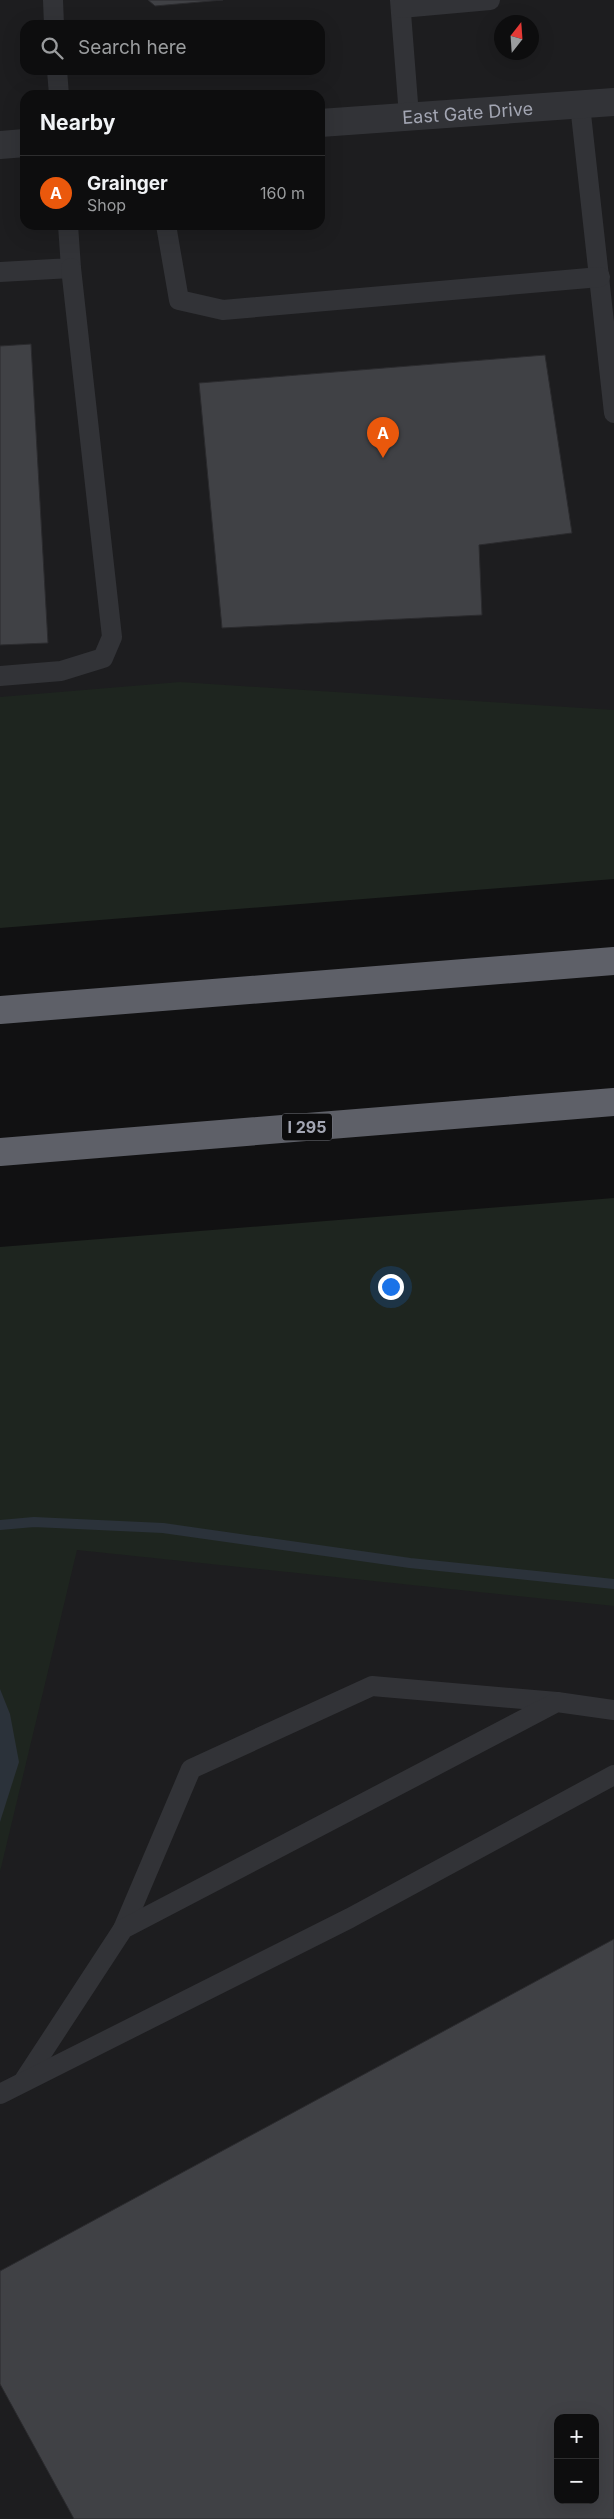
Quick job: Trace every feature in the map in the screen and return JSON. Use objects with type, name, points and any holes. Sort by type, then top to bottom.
[{"type":"highway","points":[[0,1010],[614,961]]},
{"type":"highway","name":"I 295","points":[[0,1152],[614,1102]]},
{"type":"street","name":"East Gate Drive","points":[[325,123],[614,102]]},
{"type":"street","points":[[0,145],[20,143]]},
{"type":"lane","points":[[53,0],[54,20]]},
{"type":"lane","points":[[409,116],[400,4],[490,0]]},
{"type":"lane","points":[[57,75],[59,90]]},
{"type":"lane","points":[[580,105],[614,413]]},
{"type":"lane","points":[[0,676],[61,671],[103,658],[112,637],[68,230]]},
{"type":"lane","points":[[167,230],[179,300],[223,310],[600,277]]},
{"type":"lane","points":[[0,272],[71,268]]},
{"type":"lane","points":[[23,2082],[123,1929],[191,1769],[372,1686],[556,1702],[614,1710]]},
{"type":"lane","points":[[123,1929],[556,1702]]},
{"type":"lane","points":[[0,2094],[350,1918],[614,1775]]},
{"type":"shaded area","points":[[0,0],[614,0],[614,794],[0,839]]},
{"type":"shaded area","points":[[180,682],[614,710],[614,879],[0,928],[0,697]]},
{"type":"shaded area","points":[[614,1198],[614,1606],[77,1550],[0,1872],[0,1247]]},
{"type":"shaded area","points":[[614,1245],[614,2519],[0,2519],[0,1297]]},
{"type":"shaded area","points":[[0,1689],[10,1714],[19,1762],[0,1822]]},
{"type":"building","points":[[148,0],[223,0],[155,6]]},
{"type":"building","points":[[31,344],[48,643],[0,645],[0,346]]},
{"type":"building","points":[[545,355],[572,533],[479,545],[482,615],[222,628],[199,383]]},
{"type":"building","points":[[614,1939],[614,2519],[74,2519],[0,2384],[0,2271]]},
{"type":"waterway","points":[[0,1525],[34,1522],[163,1528],[410,1563],[614,1584]]},
{"type":"place","name":"Grainger","points":[[383,458]]}]
